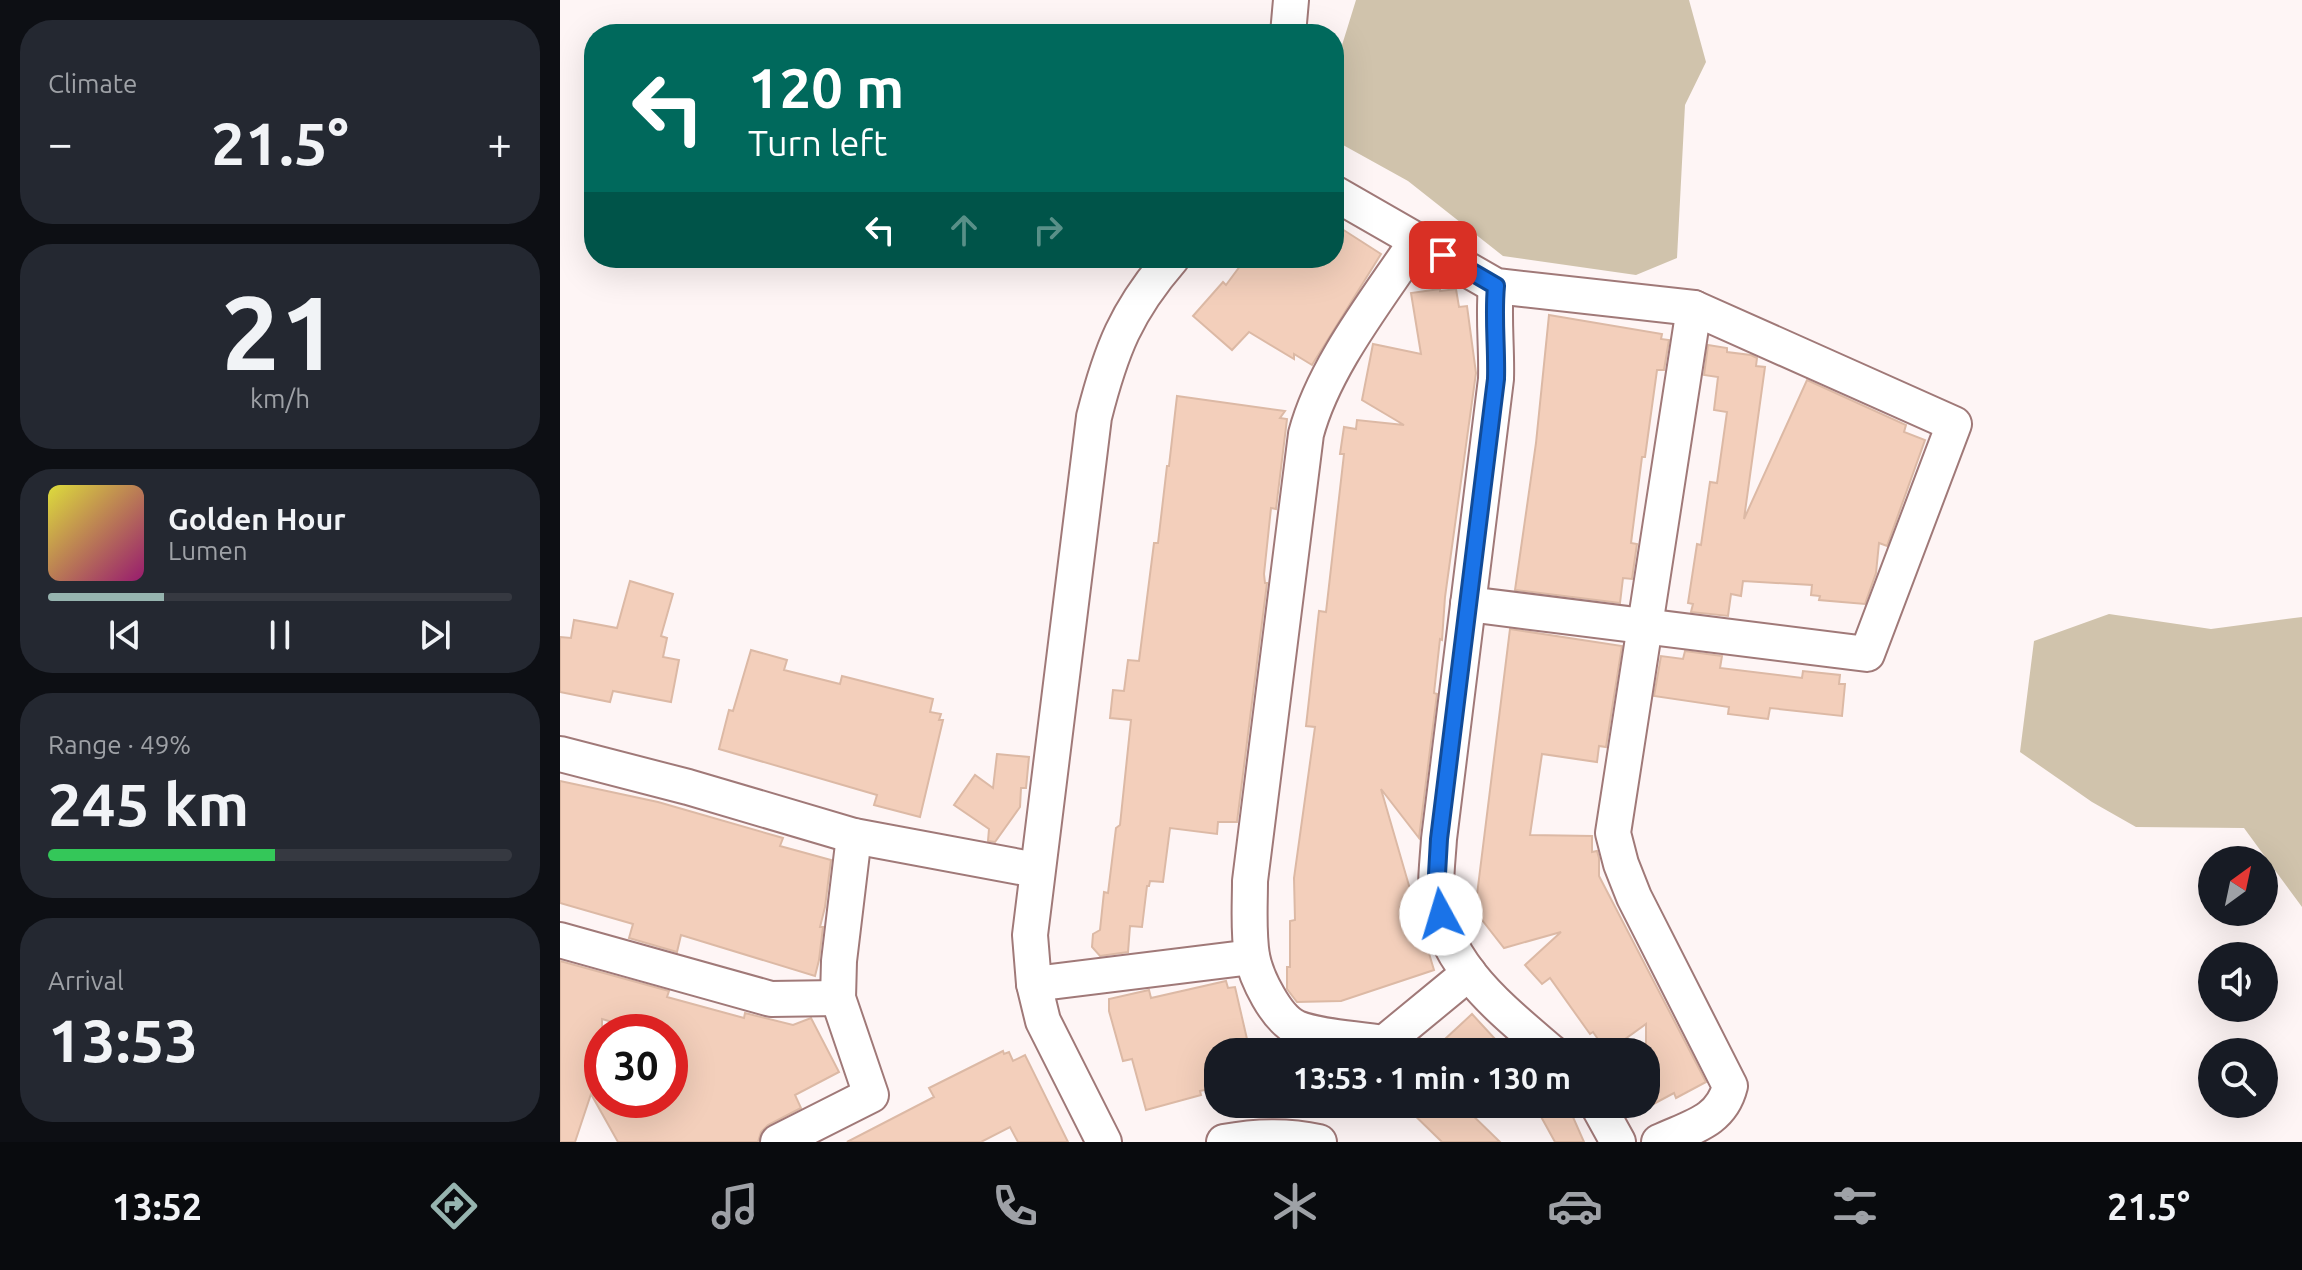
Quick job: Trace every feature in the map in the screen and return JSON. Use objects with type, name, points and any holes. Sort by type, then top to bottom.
[{"type":"street","points":[[1289,24],[1291,0]]},
{"type":"street","points":[[1344,199],[1496,286],[1694,308],[1954,424],[1867,654],[1468,604]]},
{"type":"street","points":[[1417,240],[1328,377],[1313,405],[1306,434],[1250,881],[1252,957],[1266,993],[1279,1015],[1295,1027],[1384,1043],[1469,973]]},
{"type":"street","points":[[1104,1142],[1043,1021],[1034,984],[1030,935],[1094,417],[1106,368],[1120,331],[1138,300],[1164,268]]},
{"type":"street","points":[[1496,286],[1496,379],[1439,839],[1436,892],[1446,936],[1469,973],[1492,1001],[1535,1038]]},
{"type":"street","points":[[1659,1142],[1712,1117],[1725,1103],[1730,1086],[1634,897],[1613,833],[1694,308]]},
{"type":"street","points":[[560,754],[688,787],[854,836],[1036,870]]},
{"type":"street","points":[[778,1142],[871,1095],[838,998],[839,961],[854,836]]},
{"type":"street","points":[[560,940],[771,999],[838,998]]},
{"type":"street","points":[[1034,984],[1252,957]]},
{"type":"street","points":[[1605,1118],[1618,1142]]},
{"type":"street","points":[[1224,1142],[1246,1137],[1283,1136],[1319,1142]]},
{"type":"shaded area","points":[[1356,0],[1689,0],[1706,62],[1685,105],[1677,258],[1636,275],[1503,256],[1408,181],[1344,146],[1344,39]]},
{"type":"shaded area","points":[[2109,614],[2211,629],[2302,617],[2302,907],[2278,874],[2278,846],[2257,846],[2244,828],[2136,827],[2092,802],[2020,752],[2034,641]]},
{"type":"building","points":[[1344,230],[1381,254],[1312,365],[1294,354],[1294,359],[1249,332],[1232,350],[1193,316],[1223,282],[1226,285],[1239,268],[1344,268]]},
{"type":"building","points":[[1456,289],[1459,307],[1467,306],[1476,373],[1445,597],[1434,693],[1437,694],[1419,838],[1381,789],[1412,896],[1408,934],[1422,930],[1434,970],[1341,1001],[1297,1002],[1287,989],[1290,921],[1295,920],[1294,878],[1315,727],[1306,726],[1319,611],[1326,612],[1344,454],[1340,454],[1344,427],[1356,429],[1357,420],[1404,425],[1362,400],[1373,344],[1421,354],[1411,293]]},
{"type":"building","points":[[1549,315],[1662,334],[1661,339],[1669,340],[1664,370],[1657,370],[1645,457],[1642,457],[1631,543],[1637,544],[1632,579],[1623,578],[1620,603],[1515,590],[1536,443]]},
{"type":"building","points":[[1708,345],[1727,348],[1727,352],[1751,355],[1757,358],[1756,366],[1765,367],[1744,519],[1807,380],[1906,425],[1904,432],[1925,440],[1887,546],[1879,543],[1876,573],[1865,604],[1819,600],[1820,596],[1811,595],[1812,585],[1743,581],[1741,596],[1731,594],[1728,616],[1691,612],[1693,604],[1688,603],[1697,544],[1701,545],[1710,482],[1717,483],[1727,412],[1714,410],[1718,377],[1704,375]]},
{"type":"building","points":[[1177,396],[1285,411],[1280,418],[1287,419],[1276,509],[1271,508],[1264,574],[1267,583],[1237,822],[1218,822],[1217,834],[1170,828],[1163,882],[1150,881],[1147,886],[1142,927],[1130,926],[1128,952],[1100,956],[1092,947],[1093,934],[1100,930],[1104,892],[1108,893],[1116,828],[1120,825],[1131,720],[1110,718],[1113,690],[1124,691],[1128,660],[1139,661]]},
{"type":"building","points":[[630,581],[673,594],[661,636],[667,638],[663,657],[679,660],[671,702],[613,691],[610,702],[560,692],[560,637],[571,638],[574,620],[617,628]]},
{"type":"building","points":[[1510,629],[1622,646],[1606,747],[1599,746],[1597,762],[1542,754],[1530,835],[1592,836],[1592,852],[1597,851],[1599,858],[1599,876],[1706,1082],[1676,1098],[1674,1093],[1660,1100],[1660,1038],[1646,1038],[1646,1024],[1626,1038],[1597,1038],[1593,1032],[1590,1034],[1550,978],[1542,984],[1525,965],[1561,932],[1504,948],[1475,911]]},
{"type":"building","points":[[751,650],[787,660],[784,670],[840,684],[842,676],[933,699],[930,712],[941,714],[939,720],[943,720],[920,817],[874,805],[877,795],[719,749],[729,710],[733,711]]},
{"type":"building","points":[[1685,651],[1722,656],[1720,668],[1802,678],[1803,671],[1840,675],[1839,684],[1845,684],[1842,716],[1770,708],[1768,719],[1728,714],[1729,707],[1654,696],[1661,656],[1683,659]]},
{"type":"building","points":[[997,754],[1029,757],[1026,788],[1021,788],[1020,807],[995,842],[988,841],[989,829],[954,805],[975,775],[993,788]]},
{"type":"building","points":[[560,781],[658,802],[783,838],[780,846],[831,860],[815,976],[681,935],[677,952],[629,938],[633,924],[560,903]]},
{"type":"building","points":[[560,961],[669,991],[667,997],[744,1018],[745,1013],[793,1025],[811,1018],[839,1072],[795,1095],[801,1108],[768,1125],[761,1132],[758,1142],[618,1142],[604,1118],[688,1118],[688,1014],[584,1014],[584,1115],[575,1142],[560,1142]]},
{"type":"building","points":[[1226,981],[1228,988],[1235,987],[1247,1038],[1204,1038],[1204,1090],[1200,1091],[1201,1095],[1146,1110],[1132,1059],[1123,1061],[1109,1011],[1109,999],[1149,990],[1151,998]]},
{"type":"building","points":[[1472,1014],[1494,1038],[1446,1038]]},
{"type":"building","points":[[1003,1051],[1004,1054],[1009,1052],[1013,1061],[1025,1055],[1068,1142],[1018,1142],[1010,1127],[981,1142],[847,1142],[934,1097],[929,1088]]},
{"type":"building","points":[[1417,1118],[1475,1118],[1500,1142],[1442,1142]]},
{"type":"building","points":[[1542,1118],[1573,1118],[1584,1142],[1555,1142]]},
{"type":"route","points":[[1441,914],[1436,892],[1439,839],[1496,379],[1497,337],[1494,309],[1496,286],[1443,255]]}]
